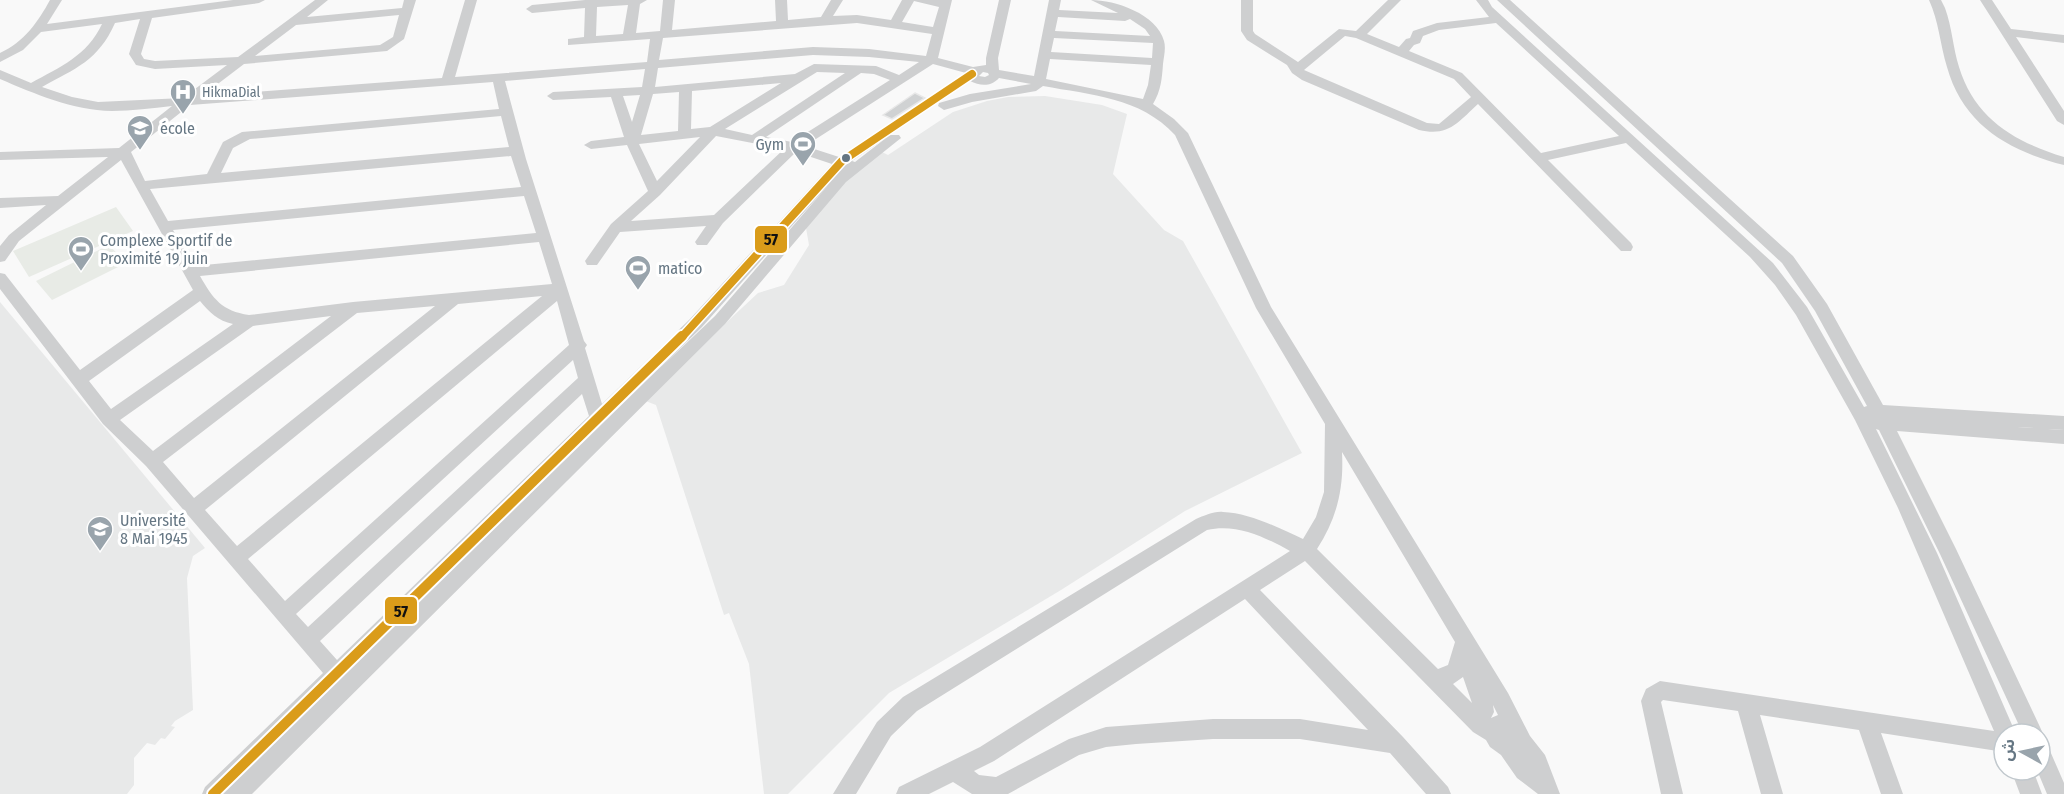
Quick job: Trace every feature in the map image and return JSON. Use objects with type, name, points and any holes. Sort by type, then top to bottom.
[{"type":"street","points":[[0,58],[25,43],[40,29],[56,0]]},
{"type":"street","points":[[40,29],[259,0]]},
{"type":"street","points":[[0,257],[14,238],[186,102],[322,0]]},
{"type":"street","points":[[448,80],[471,0]]},
{"type":"street","points":[[629,37],[635,0]]},
{"type":"street","points":[[532,9],[592,2],[641,0]]},
{"type":"street","points":[[632,142],[648,91],[652,63],[669,0]]},
{"type":"street","points":[[781,0],[782,24]]},
{"type":"street","points":[[814,68],[815,33],[837,0]]},
{"type":"street","points":[[894,25],[908,0]]},
{"type":"street","points":[[702,242],[718,220],[794,147],[930,60],[946,2],[919,0]]},
{"type":"street","points":[[984,74],[985,57],[997,0]]},
{"type":"street","points":[[591,145],[713,131],[794,147],[848,164],[880,147],[944,106],[984,74],[992,58],[1005,0]]},
{"type":"street","points":[[1096,0],[1135,17],[1154,32],[1158,40],[1155,89],[1146,104]]},
{"type":"street","points":[[1246,0],[1248,32],[1251,37],[1292,63],[1296,70],[1306,77],[1432,129],[1444,127],[1480,96]]},
{"type":"street","points":[[1359,35],[1395,0]]},
{"type":"street","points":[[1482,0],[1499,19],[1773,272],[1801,309],[1871,417],[1954,561],[2028,722]]},
{"type":"street","points":[[1503,0],[1774,245],[1797,270],[1821,306],[1871,417],[2001,722]]},
{"type":"street","points":[[1935,0],[1946,24],[1952,65],[1958,83],[1981,118],[2006,140],[2032,152],[2064,161]]},
{"type":"street","points":[[1986,0],[2064,121]]},
{"type":"street","points":[[590,40],[592,2]]},
{"type":"street","points":[[147,15],[135,54],[140,62],[155,65],[240,61],[383,48],[398,39],[408,6],[294,22]]},
{"type":"street","points":[[1037,84],[1053,6],[1135,17]]},
{"type":"street","points":[[0,74],[64,101],[95,107],[498,78],[652,63],[815,33],[857,19],[939,31]]},
{"type":"street","points":[[1402,52],[1410,42],[1416,40],[1417,34],[1437,27],[1499,19]]},
{"type":"street","points":[[31,88],[78,62],[100,42],[110,20]]},
{"type":"street","points":[[572,42],[782,24],[815,33],[851,51],[930,60],[984,74],[1146,104],[1168,119],[1186,141],[1264,308],[1463,646],[1505,707],[1504,731]]},
{"type":"street","points":[[1296,70],[1343,32],[1359,35],[1458,76],[1626,247]]},
{"type":"street","points":[[2007,32],[2064,39]]},
{"type":"street","points":[[1048,34],[1158,40]]},
{"type":"street","points":[[1044,55],[1157,62]]},
{"type":"street","points":[[592,261],[616,227],[655,192],[713,131],[796,77],[814,68],[859,69],[876,70],[900,80]]},
{"type":"street","points":[[753,140],[859,69]]},
{"type":"street","points":[[237,794],[342,680],[601,425],[720,320],[830,190],[848,164],[984,74]]},
{"type":"street","points":[[553,96],[648,91],[796,77]]},
{"type":"street","points":[[498,78],[505,112],[528,191],[579,345],[601,425]]},
{"type":"street","points":[[944,106],[1037,84]]},
{"type":"street","points":[[684,135],[686,87]]},
{"type":"street","points":[[616,93],[632,142],[655,192]]},
{"type":"street","points":[[213,178],[228,145],[247,135],[505,112]]},
{"type":"street","points":[[1538,158],[1629,138]]},
{"type":"street","points":[[141,186],[517,151]]},
{"type":"street","points":[[0,156],[124,152]]},
{"type":"street","points":[[124,152],[201,292],[221,315],[230,318],[249,321],[354,308],[452,301],[561,289]]},
{"type":"street","points":[[163,226],[528,191]]},
{"type":"street","points":[[0,203],[62,200]]},
{"type":"street","points":[[616,227],[718,220]]},
{"type":"street","points":[[190,272],[543,237]]},
{"type":"street","points":[[1773,272],[1797,270]]},
{"type":"street","points":[[0,279],[109,419],[152,461],[342,680]]},
{"type":"street","points":[[236,558],[561,289]]},
{"type":"street","points":[[78,380],[201,292]]},
{"type":"street","points":[[193,509],[452,301]]},
{"type":"street","points":[[152,461],[354,308]]},
{"type":"street","points":[[109,419],[249,321]]},
{"type":"street","points":[[283,614],[579,345]]},
{"type":"street","points":[[308,640],[587,379]]},
{"type":"street","points":[[1871,417],[2064,423]]},
{"type":"street","points":[[1871,417],[2064,437]]},
{"type":"street","points":[[907,794],[956,772],[987,754],[1306,550],[1323,526],[1333,498],[1335,470],[1332,423]]},
{"type":"street","points":[[844,794],[884,729],[910,704],[1202,524],[1221,519],[1239,522],[1277,535],[1306,550],[1483,728],[1504,731]]},
{"type":"street","points":[[1247,588],[1396,744],[1440,794]]},
{"type":"street","points":[[1434,678],[1444,678],[1456,671],[1463,646]]},
{"type":"street","points":[[1463,646],[1481,695],[1504,731],[1524,771],[1548,791]]},
{"type":"street","points":[[213,794],[342,680]]},
{"type":"street","points":[[1672,794],[1652,706],[1653,696],[1660,690],[1666,689],[1992,740]]},
{"type":"street","points":[[1746,702],[1772,794]]},
{"type":"street","points":[[1866,720],[1892,794]]},
{"type":"street","points":[[956,772],[976,785],[998,788],[1048,759],[1076,746],[1106,737],[1137,734],[1222,729],[1300,729],[1396,744]]},
{"type":"street","points":[[2052,780],[2058,794]]},
{"type":"shaded area","points":[[1045,96],[1102,105],[1127,114],[1113,174],[1164,230],[1183,241],[1302,453],[1185,511],[1061,590],[889,693],[788,794],[764,794],[749,664],[729,613],[724,615],[656,405],[643,400],[758,293],[784,285],[809,245],[806,228],[849,176],[880,151],[888,155],[953,112],[1008,97]]},
{"type":"shaded area","points":[[116,207],[133,231],[29,277],[13,251]]},
{"type":"shaded area","name":"Complexe Sportif de Proximité 19 juin","points":[[109,245],[126,263],[52,300],[36,281]]},
{"type":"shaded area","name":"Université 8 Mai 1945","points":[[0,302],[205,548],[193,556],[187,578],[193,710],[175,721],[171,726],[175,727],[165,739],[161,738],[155,745],[147,743],[134,758],[134,785],[127,794],[0,794]]},
{"type":"building","points":[[915,93],[925,98],[892,119],[883,115]]},
{"type":"transit line","name":"57","points":[[213,794],[696,323],[842,161],[972,74]]},
{"type":"place","name":"HikmaDial","points":[[183,115]]},
{"type":"place","name":"école","points":[[140,151]]},
{"type":"place","name":"Gym","points":[[803,167]]},
{"type":"place","name":"Complexe Sportif de Proximité 19 juin","points":[[81,272]]},
{"type":"place","name":"matico","points":[[638,291]]},
{"type":"place","name":"Université 8 Mai 1945","points":[[100,552]]}]
